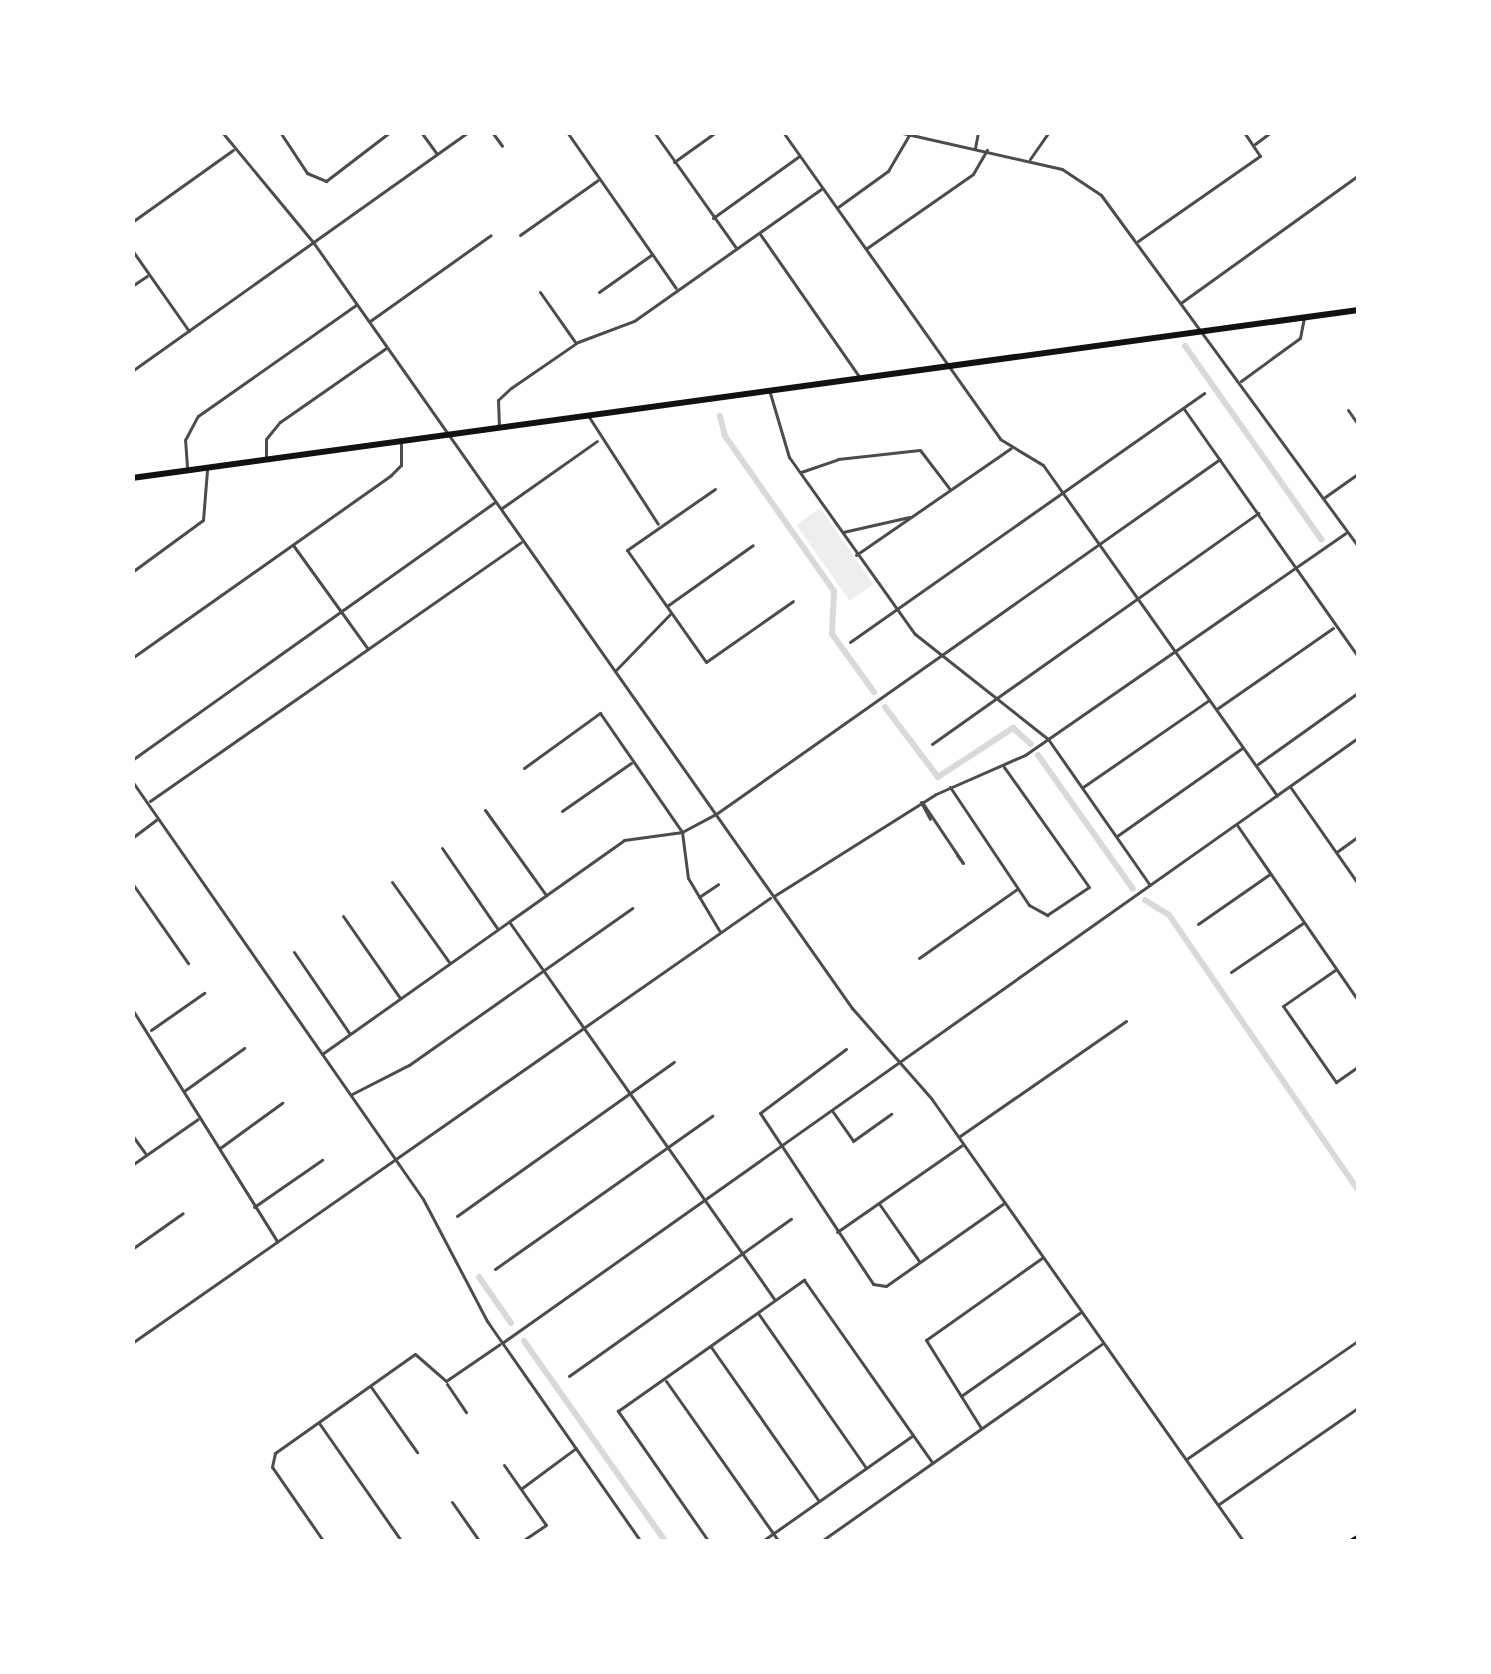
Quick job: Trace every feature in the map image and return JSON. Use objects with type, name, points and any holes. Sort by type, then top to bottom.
[{"type":"main road","points":[[132,478],[1359,310]]},
{"type":"main road","points":[[1351,1542],[1359,1537]]},
{"type":"street","points":[[222,132],[313,242],[773,896],[898,1065],[959,1137],[1244,1542]]},
{"type":"street","points":[[280,132],[307,173],[326,181],[390,132]]},
{"type":"street","points":[[421,132],[437,154]]},
{"type":"street","points":[[132,371],[468,132]]},
{"type":"street","points":[[492,132],[502,146]]},
{"type":"street","points":[[567,132],[677,289]]},
{"type":"street","points":[[653,132],[736,248]]},
{"type":"street","points":[[674,162],[716,132]]},
{"type":"street","points":[[783,132],[948,366],[1012,447],[1038,459],[1277,795]]},
{"type":"street","points":[[898,132],[1030,159],[1088,184],[1241,381],[1359,548]]},
{"type":"street","points":[[975,148],[978,132]]},
{"type":"street","points":[[1030,159],[1049,132]]},
{"type":"street","points":[[1137,242],[1261,157],[1244,132]]},
{"type":"street","points":[[1253,145],[1271,132]]},
{"type":"street","points":[[836,208],[888,171],[909,134]]},
{"type":"street","points":[[132,222],[234,149]]},
{"type":"street","points":[[866,249],[973,174],[987,150]]},
{"type":"street","points":[[713,218],[800,156]]},
{"type":"street","points":[[1180,303],[1359,176]]},
{"type":"street","points":[[520,235],[599,179]]},
{"type":"street","points":[[499,429],[502,396],[576,343],[634,321],[822,188]]},
{"type":"street","points":[[759,232],[860,378]]},
{"type":"street","points":[[370,321],[491,235]]},
{"type":"street","points":[[132,250],[189,331]]},
{"type":"street","points":[[599,292],[653,254]]},
{"type":"street","points":[[132,286],[149,275]]},
{"type":"street","points":[[540,292],[576,343]]},
{"type":"street","points":[[188,470],[185,440],[197,416],[357,304]]},
{"type":"street","points":[[1241,381],[1300,338],[1304,317]]},
{"type":"street","points":[[266,460],[266,439],[280,422],[388,347]]},
{"type":"street","points":[[770,391],[781,440],[896,609],[918,637],[946,653],[1048,739],[1150,885]]},
{"type":"street","points":[[850,642],[1204,393]]},
{"type":"street","points":[[1183,408],[1359,658]]},
{"type":"street","points":[[1348,410],[1359,426]]},
{"type":"street","points":[[589,415],[599,440],[660,527]]},
{"type":"street","points":[[501,509],[599,440]]},
{"type":"street","points":[[132,658],[399,469],[400,442]]},
{"type":"street","points":[[856,555],[1012,447]]},
{"type":"street","points":[[800,472],[909,449],[927,456],[950,489]]},
{"type":"street","points":[[322,1054],[624,840],[682,832],[716,814],[1220,459]]},
{"type":"street","points":[[132,572],[203,520],[212,491],[207,468]]},
{"type":"street","points":[[1324,498],[1359,473]]},
{"type":"street","points":[[715,489],[626,550],[706,662],[793,601]]},
{"type":"street","points":[[132,760],[496,502]]},
{"type":"street","points":[[932,744],[1258,513]]},
{"type":"street","points":[[841,532],[910,517]]},
{"type":"street","points":[[132,1331],[135,1341],[719,929],[921,802],[1003,766],[1048,739],[1178,654],[1348,532]]},
{"type":"street","points":[[147,803],[522,541]]},
{"type":"street","points":[[292,543],[368,649]]},
{"type":"street","points":[[667,606],[753,545]]},
{"type":"street","points":[[614,672],[672,613]]},
{"type":"street","points":[[1216,709],[1336,626]]},
{"type":"street","points":[[1256,765],[1359,692]]},
{"type":"street","points":[[1083,788],[1210,699]]},
{"type":"street","points":[[524,768],[600,713],[682,832],[698,898],[719,929]]},
{"type":"street","points":[[445,1381],[1359,737]]},
{"type":"street","points":[[1115,837],[1244,747]]},
{"type":"street","points":[[562,811],[632,762]]},
{"type":"street","points":[[950,787],[1018,888],[1042,915],[1089,887],[1003,766]]},
{"type":"street","points":[[132,781],[394,1158],[502,1343],[641,1542]]},
{"type":"street","points":[[1290,785],[1359,885]]},
{"type":"street","points":[[921,802],[958,856]]},
{"type":"street","points":[[485,810],[546,896]]},
{"type":"street","points":[[132,838],[157,819]]},
{"type":"street","points":[[1235,824],[1359,1002]]},
{"type":"street","points":[[1337,852],[1359,836]]},
{"type":"street","points":[[442,848],[498,929]]},
{"type":"street","points":[[1198,924],[1270,874]]},
{"type":"street","points":[[392,882],[450,964]]},
{"type":"street","points":[[132,884],[188,963]]},
{"type":"street","points":[[698,898],[718,884]]},
{"type":"street","points":[[919,958],[1018,888]]},
{"type":"street","points":[[351,1095],[409,1065],[632,908]]},
{"type":"street","points":[[343,916],[400,998]]},
{"type":"street","points":[[508,922],[776,1300]]},
{"type":"street","points":[[1231,973],[1304,922]]},
{"type":"street","points":[[294,952],[350,1034]]},
{"type":"street","points":[[1336,969],[1283,1006],[1336,1082],[1359,1066]]},
{"type":"street","points":[[148,1032],[204,993]]},
{"type":"street","points":[[132,1009],[277,1241]]},
{"type":"street","points":[[959,1137],[1126,1021]]},
{"type":"street","points":[[184,1091],[244,1048]]},
{"type":"street","points":[[847,1049],[760,1111],[836,1232],[880,1287],[1005,1202]]},
{"type":"street","points":[[457,1216],[674,1063]]},
{"type":"street","points":[[218,1149],[282,1103]]},
{"type":"street","points":[[832,1111],[853,1141],[891,1114]]},
{"type":"street","points":[[495,1269],[712,1116]]},
{"type":"street","points":[[132,1165],[200,1118]]},
{"type":"street","points":[[132,1135],[146,1155]]},
{"type":"street","points":[[836,1232],[964,1144]]},
{"type":"street","points":[[253,1208],[322,1160]]},
{"type":"street","points":[[879,1204],[920,1262]]},
{"type":"street","points":[[132,1249],[183,1213]]},
{"type":"street","points":[[569,1376],[791,1219]]},
{"type":"street","points":[[981,1429],[926,1340],[1043,1257]]},
{"type":"street","points":[[709,1542],[618,1412],[804,1280],[932,1462]]},
{"type":"street","points":[[959,1397],[1082,1311]]},
{"type":"street","points":[[758,1313],[866,1468]]},
{"type":"street","points":[[1186,1459],[1359,1340]]},
{"type":"street","points":[[820,1542],[1104,1343]]},
{"type":"street","points":[[711,1347],[819,1501]]},
{"type":"street","points":[[325,1542],[271,1459],[419,1353],[466,1412]]},
{"type":"street","points":[[664,1379],[779,1542]]},
{"type":"street","points":[[370,1385],[417,1452]]},
{"type":"street","points":[[1217,1505],[1359,1407]]},
{"type":"street","points":[[318,1422],[402,1542]]},
{"type":"street","points":[[761,1542],[913,1435]]},
{"type":"street","points":[[522,1490],[576,1448]]},
{"type":"street","points":[[504,1465],[546,1525],[521,1542]]},
{"type":"street","points":[[452,1502],[480,1542]]},
{"type":"shaded area","points":[[820,508],[873,584],[850,601],[796,525]]},
{"type":"waterway","points":[[1185,346],[1322,540]]},
{"type":"waterway","points":[[720,416],[725,436],[834,591],[832,634],[874,692]]},
{"type":"waterway","points":[[885,707],[938,777],[1013,728],[1031,744]]},
{"type":"waterway","points":[[1038,755],[1133,889]]},
{"type":"waterway","points":[[1145,900],[1169,915],[1359,1191]]},
{"type":"waterway","points":[[479,1277],[511,1323]]},
{"type":"waterway","points":[[524,1341],[666,1542]]}]
